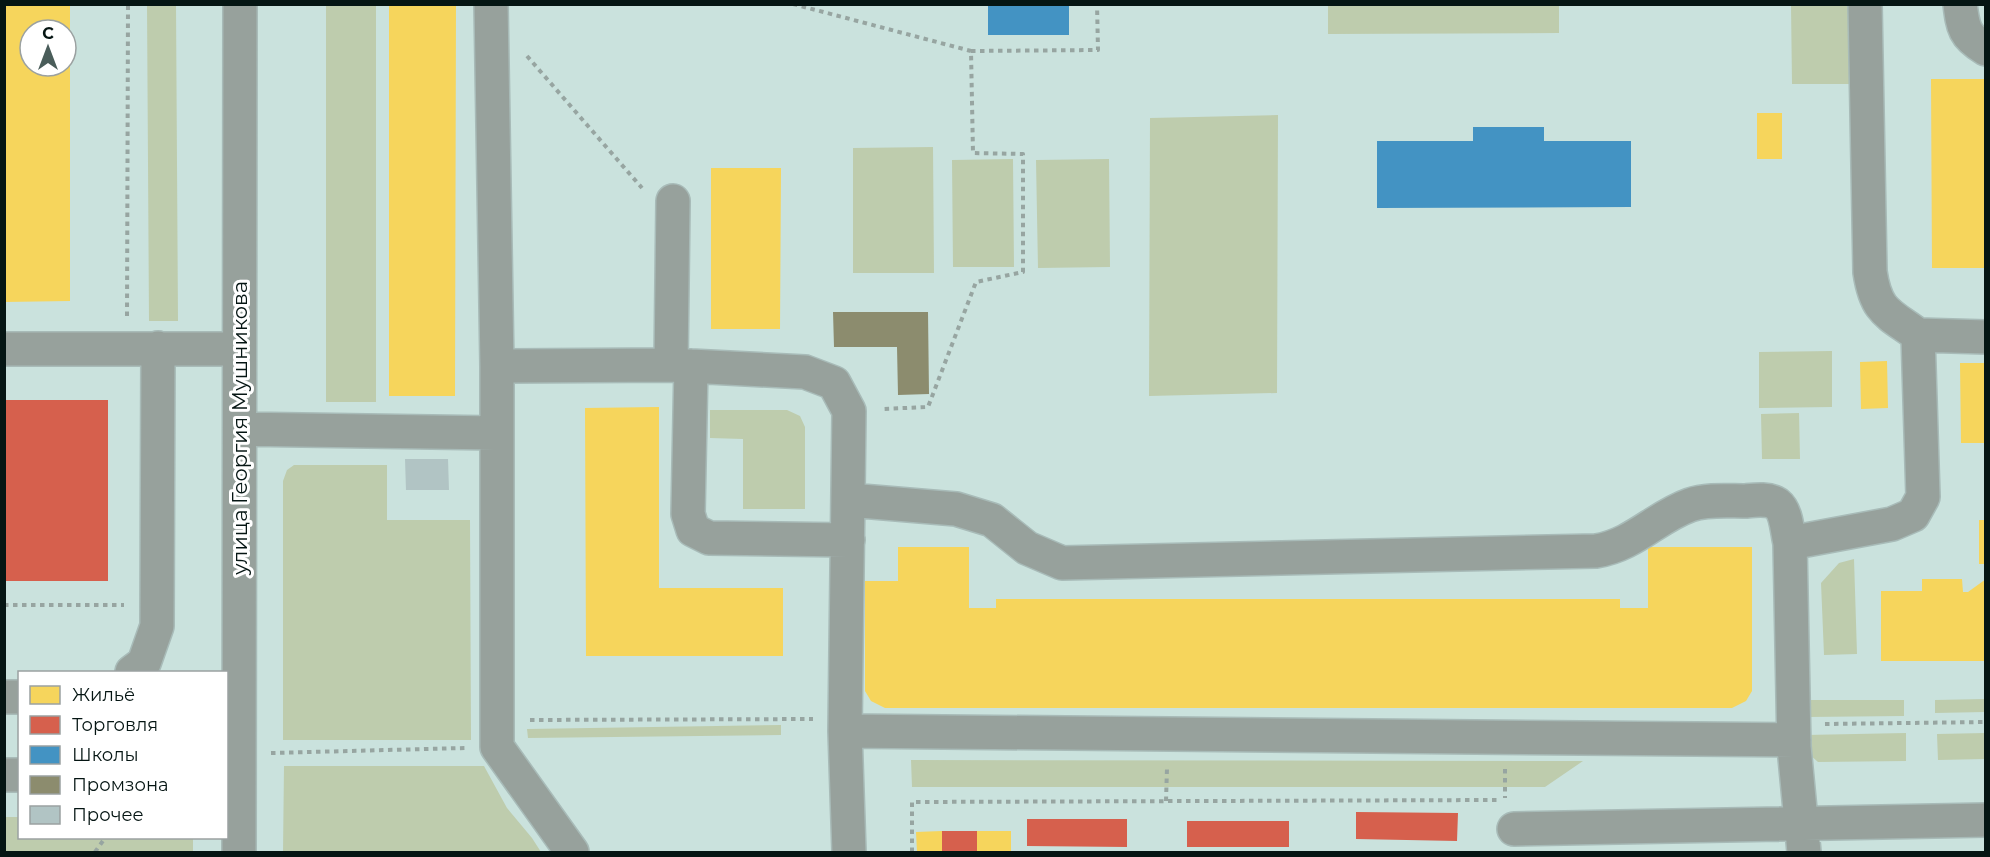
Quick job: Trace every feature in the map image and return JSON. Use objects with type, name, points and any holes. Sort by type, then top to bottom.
[{"type":"street","name":"улица Георгия Мушникова","points":[[239,852],[233,773],[239,721],[240,4]]},
{"type":"street","points":[[491,4],[498,747],[572,852]]},
{"type":"street","points":[[1865,4],[1870,272],[1873,294],[1884,310],[1918,335],[1986,337]]},
{"type":"street","points":[[1960,4],[1962,21],[1968,37],[1986,49]]},
{"type":"street","points":[[659,196],[681,365],[688,514],[693,530],[709,538],[848,540]]},
{"type":"street","points":[[1790,543],[1892,524],[1913,515],[1923,497],[1918,335]]},
{"type":"street","points":[[4,349],[238,349]]},
{"type":"street","points":[[133,671],[144,663],[157,626],[143,349]]},
{"type":"street","points":[[496,366],[681,365],[806,372],[834,383],[849,411],[845,731],[849,852]]},
{"type":"street","points":[[240,429],[496,433]]},
{"type":"street","points":[[849,500],[956,509],[992,520],[1027,548],[1062,563],[1596,551],[1611,549],[1626,542],[1690,505],[1703,502],[1754,500],[1776,504],[1783,514],[1790,543],[1794,732],[1802,838]]},
{"type":"street","points":[[845,731],[1505,738],[1794,732]]},
{"type":"street","points":[[1514,829],[1802,838],[1986,820]]},
{"type":"path","points":[[128,4],[143,349]]},
{"type":"path","points":[[794,4],[971,51],[1098,50],[1097,4]]},
{"type":"path","points":[[520,49],[659,196]]},
{"type":"path","points":[[849,411],[928,407],[976,282],[1023,272],[1023,154],[973,153],[971,51]]},
{"type":"path","points":[[4,605],[157,605]]},
{"type":"path","points":[[239,721],[270,753],[498,747]]},
{"type":"path","points":[[1794,732],[1986,722]]},
{"type":"path","points":[[912,852],[912,802],[1505,800],[1505,738]]},
{"type":"path","points":[[95,852],[104,839]]},
{"type":"green space","points":[[147,5],[176,5],[178,321],[149,321]]},
{"type":"green space","points":[[326,5],[376,5],[376,402],[326,402]]},
{"type":"green space","points":[[1328,5],[1559,5],[1559,33],[1328,34]]},
{"type":"green space","points":[[1791,5],[1858,5],[1858,84],[1792,84]]},
{"type":"green space","points":[[1278,115],[1277,393],[1149,396],[1150,118]]},
{"type":"green space","points":[[933,147],[934,273],[853,273],[853,148]]},
{"type":"green space","points":[[1013,159],[1014,267],[953,267],[952,160]]},
{"type":"green space","points":[[1109,159],[1110,267],[1038,268],[1036,160]]},
{"type":"green space","points":[[1832,351],[1832,407],[1759,408],[1759,352]]},
{"type":"green space","points":[[710,410],[787,410],[800,416],[805,427],[805,509],[743,509],[743,439],[710,438]]},
{"type":"green space","points":[[1799,413],[1800,459],[1762,459],[1761,414]]},
{"type":"green space","points":[[294,465],[387,465],[387,520],[470,520],[471,740],[283,740],[283,481],[287,470]]},
{"type":"green space","points":[[1854,559],[1857,654],[1824,655],[1821,583],[1839,563]]},
{"type":"green space","points":[[1985,699],[1985,712],[1935,713],[1935,700]]},
{"type":"green space","points":[[1807,700],[1904,700],[1904,716],[1807,717]]},
{"type":"green space","points":[[781,725],[781,735],[528,738],[527,729]]},
{"type":"green space","points":[[1906,733],[1906,761],[1818,762],[1809,754],[1805,735]]},
{"type":"green space","points":[[1985,733],[1985,759],[1938,760],[1937,734]]},
{"type":"green space","points":[[911,760],[1583,761],[1545,787],[912,787]]},
{"type":"green space","points":[[284,766],[484,766],[507,808],[541,852],[283,852]]},
{"type":"green space","points":[[5,817],[18,817],[18,839],[193,839],[193,852],[5,852]]},
{"type":"building: Жильё","points":[[4,4],[70,4],[70,18],[18,18],[18,78],[70,78],[70,301],[4,302]]},
{"type":"building: Жильё","points":[[389,4],[456,4],[455,396],[389,396]]},
{"type":"building: Жильё","points":[[1931,79],[1986,79],[1986,268],[1932,268]]},
{"type":"building: Жильё","points":[[1757,113],[1782,113],[1782,159],[1757,159]]},
{"type":"building: Жильё","points":[[711,168],[781,168],[780,329],[711,329]]},
{"type":"building: Жильё","points":[[1887,361],[1888,408],[1861,409],[1860,362]]},
{"type":"building: Жильё","points":[[1960,363],[1986,363],[1986,443],[1961,443]]},
{"type":"building: Жильё","points":[[659,407],[659,588],[783,588],[783,656],[586,656],[585,408]]},
{"type":"building: Жильё","points":[[1979,520],[1986,520],[1986,564],[1979,564]]},
{"type":"building: Жильё","points":[[898,547],[969,547],[969,608],[996,608],[996,599],[1620,599],[1620,608],[1648,608],[1648,547],[1752,547],[1752,691],[1746,701],[1732,708],[885,708],[871,701],[865,691],[865,581],[898,581]]},
{"type":"building: Жильё","points":[[1922,579],[1962,579],[1963,592],[1968,592],[1986,579],[1986,661],[1881,661],[1881,591],[1922,591]]},
{"type":"building: Жильё","points":[[942,831],[942,852],[917,852],[916,832]]},
{"type":"building: Жильё","points":[[977,831],[1011,831],[1011,852],[977,852]]},
{"type":"building: Торговля","points":[[4,400],[108,400],[108,581],[4,581]]},
{"type":"building: Торговля","points":[[1356,812],[1458,813],[1457,841],[1356,839]]},
{"type":"building: Торговля","points":[[1027,819],[1127,819],[1127,847],[1027,846]]},
{"type":"building: Торговля","points":[[1187,821],[1289,821],[1289,847],[1187,847]]},
{"type":"building: Торговля","points":[[942,831],[977,831],[977,852],[942,852]]},
{"type":"building: Школы","points":[[988,5],[1069,5],[1069,35],[988,35]]},
{"type":"building: Школы","points":[[1473,127],[1544,127],[1544,141],[1631,141],[1631,207],[1377,208],[1377,141],[1473,141]]},
{"type":"building: Промзона","points":[[833,312],[928,312],[929,394],[898,395],[897,347],[834,347]]},
{"type":"building: Прочее","points":[[405,459],[448,459],[449,490],[406,490]]}]
